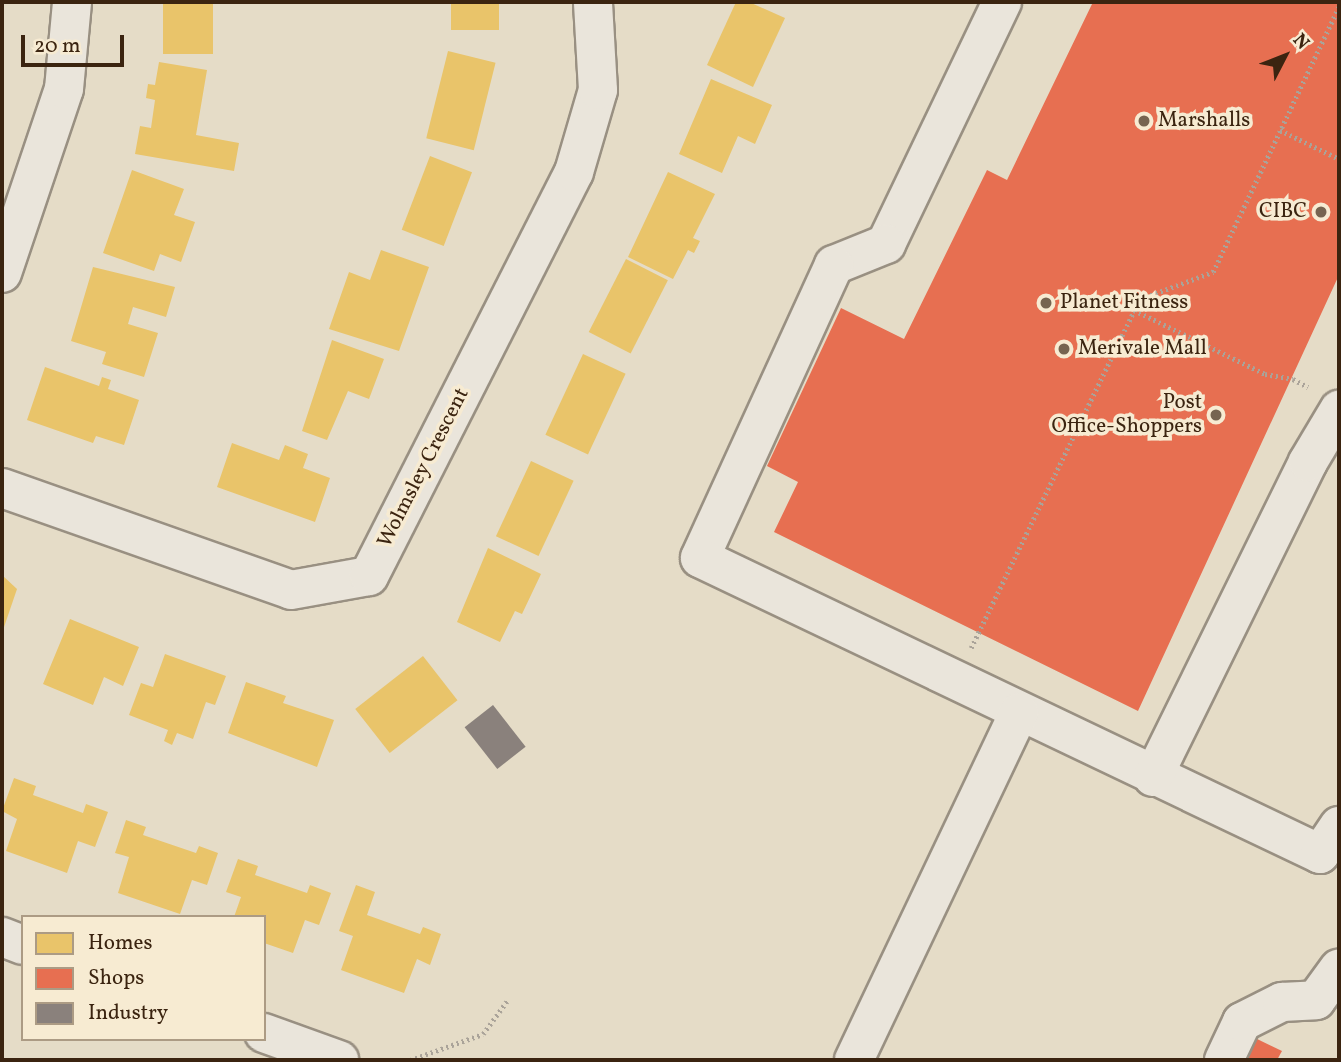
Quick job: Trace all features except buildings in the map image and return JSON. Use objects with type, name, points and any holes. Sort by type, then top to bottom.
[{"type":"street","points":[[2,273],[64,89],[72,2]]},
{"type":"street","name":"Wolmsley Crescent","points":[[2,488],[291,590],[369,576],[574,173],[598,90],[593,2]]},
{"type":"street","points":[[1002,2],[886,244],[834,265],[700,558],[1153,777],[1333,847]]},
{"type":"street","points":[[1153,777],[1308,462],[1339,410]]},
{"type":"street","points":[[854,1060],[1019,712]]},
{"type":"street","points":[[2,937],[21,944]]},
{"type":"street","points":[[1224,1060],[1242,1022],[1282,1002],[1316,1000],[1339,968]]},
{"type":"street","points":[[266,1034],[339,1060]]},
{"type":"path","points":[[969,652],[1140,299],[1213,272],[1339,7]]},
{"type":"path","points":[[1280,130],[1339,159]]},
{"type":"path","points":[[1134,310],[1265,374],[1293,379],[1308,387]]},
{"type":"path","points":[[410,1060],[484,1034],[506,1001]]},
{"type":"place","name":"Marshalls","points":[[1144,121]]},
{"type":"place","name":"CIBC","points":[[1321,212]]},
{"type":"place","name":"Planet Fitness","points":[[1046,303]]},
{"type":"place","name":"Merivale Mall","points":[[1064,349]]},
{"type":"place","name":"Post Office-Shoppers","points":[[1216,415]]}]
